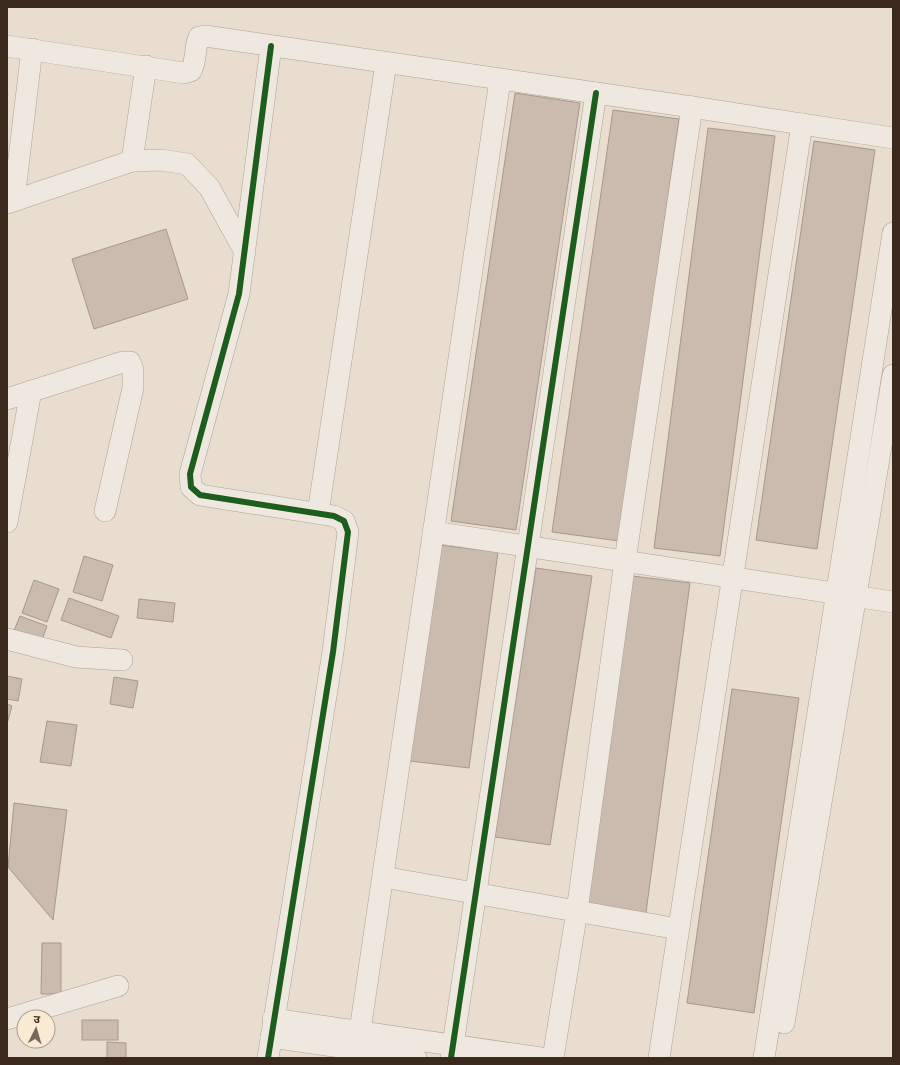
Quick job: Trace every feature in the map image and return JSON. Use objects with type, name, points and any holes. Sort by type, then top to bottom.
[{"type":"street","points":[[7,46],[184,73],[191,71],[195,64],[199,37],[205,36],[893,138]]},
{"type":"street","points":[[268,1058],[333,652],[348,532],[344,521],[334,516],[200,495],[191,487],[190,474],[239,294],[271,46]]},
{"type":"street","points":[[32,49],[11,202],[132,161],[161,160],[187,164],[210,187],[245,252]]},
{"type":"street","points":[[318,513],[386,63]]},
{"type":"street","points":[[132,161],[146,66]]},
{"type":"street","points":[[358,1046],[500,80]]},
{"type":"street","points":[[452,1052],[596,93]]},
{"type":"street","points":[[553,1058],[577,911],[625,561],[692,107]]},
{"type":"street","points":[[658,1058],[802,124]]},
{"type":"street","points":[[778,1058],[847,595],[893,233]]},
{"type":"street","points":[[7,399],[123,362],[130,362],[133,370],[133,388],[105,511]]},
{"type":"street","points":[[764,1058],[847,595],[893,375]]},
{"type":"street","points":[[7,522],[31,391]]},
{"type":"street","points":[[433,532],[893,602]]},
{"type":"street","points":[[7,639],[76,657],[122,660]]},
{"type":"street","points":[[383,877],[678,929]]},
{"type":"street","points":[[7,1019],[118,986]]},
{"type":"street","points":[[272,1028],[416,1058]]},
{"type":"street","points":[[358,1046],[541,1058]]},
{"type":"building","points":[[515,93],[580,103],[516,530],[451,521]]},
{"type":"building","points":[[613,110],[679,119],[619,541],[552,532]]},
{"type":"building","points":[[708,128],[775,136],[720,556],[654,548]]},
{"type":"building","points":[[814,141],[875,150],[817,549],[756,540]]},
{"type":"building","points":[[166,229],[188,299],[94,329],[72,259]]},
{"type":"building","points":[[439,545],[498,552],[469,768],[410,761]]},
{"type":"building","points":[[84,556],[113,565],[102,601],[73,592]]},
{"type":"building","points":[[536,568],[592,576],[550,845],[495,837]]},
{"type":"building","points":[[624,575],[690,583],[645,920],[579,911]]},
{"type":"building","points":[[34,580],[59,589],[47,622],[22,613]]},
{"type":"building","points":[[69,598],[119,616],[111,638],[61,620]]},
{"type":"building","points":[[139,599],[175,603],[173,622],[137,618]]},
{"type":"building","points":[[20,616],[47,626],[41,643],[13,633]]},
{"type":"building","points":[[7,676],[22,679],[18,701],[7,699]]},
{"type":"building","points":[[114,677],[138,681],[133,708],[110,704]]},
{"type":"building","points":[[732,689],[799,698],[754,1013],[687,1003]]},
{"type":"building","points":[[7,704],[12,706],[7,724]]},
{"type":"building","points":[[47,721],[77,725],[71,766],[40,762]]},
{"type":"building","points":[[14,803],[67,810],[53,920],[8,867]]},
{"type":"building","points":[[42,943],[61,943],[61,994],[41,994]]},
{"type":"building","points":[[82,1020],[118,1020],[118,1040],[82,1040]]},
{"type":"building","points":[[107,1042],[126,1043],[126,1058],[107,1058]]},
{"type":"cycle path","points":[[268,1058],[333,652],[348,532],[344,521],[334,516],[200,495],[191,487],[190,474],[239,294],[271,46]]},
{"type":"cycle path","points":[[451,1058],[596,93]]}]
